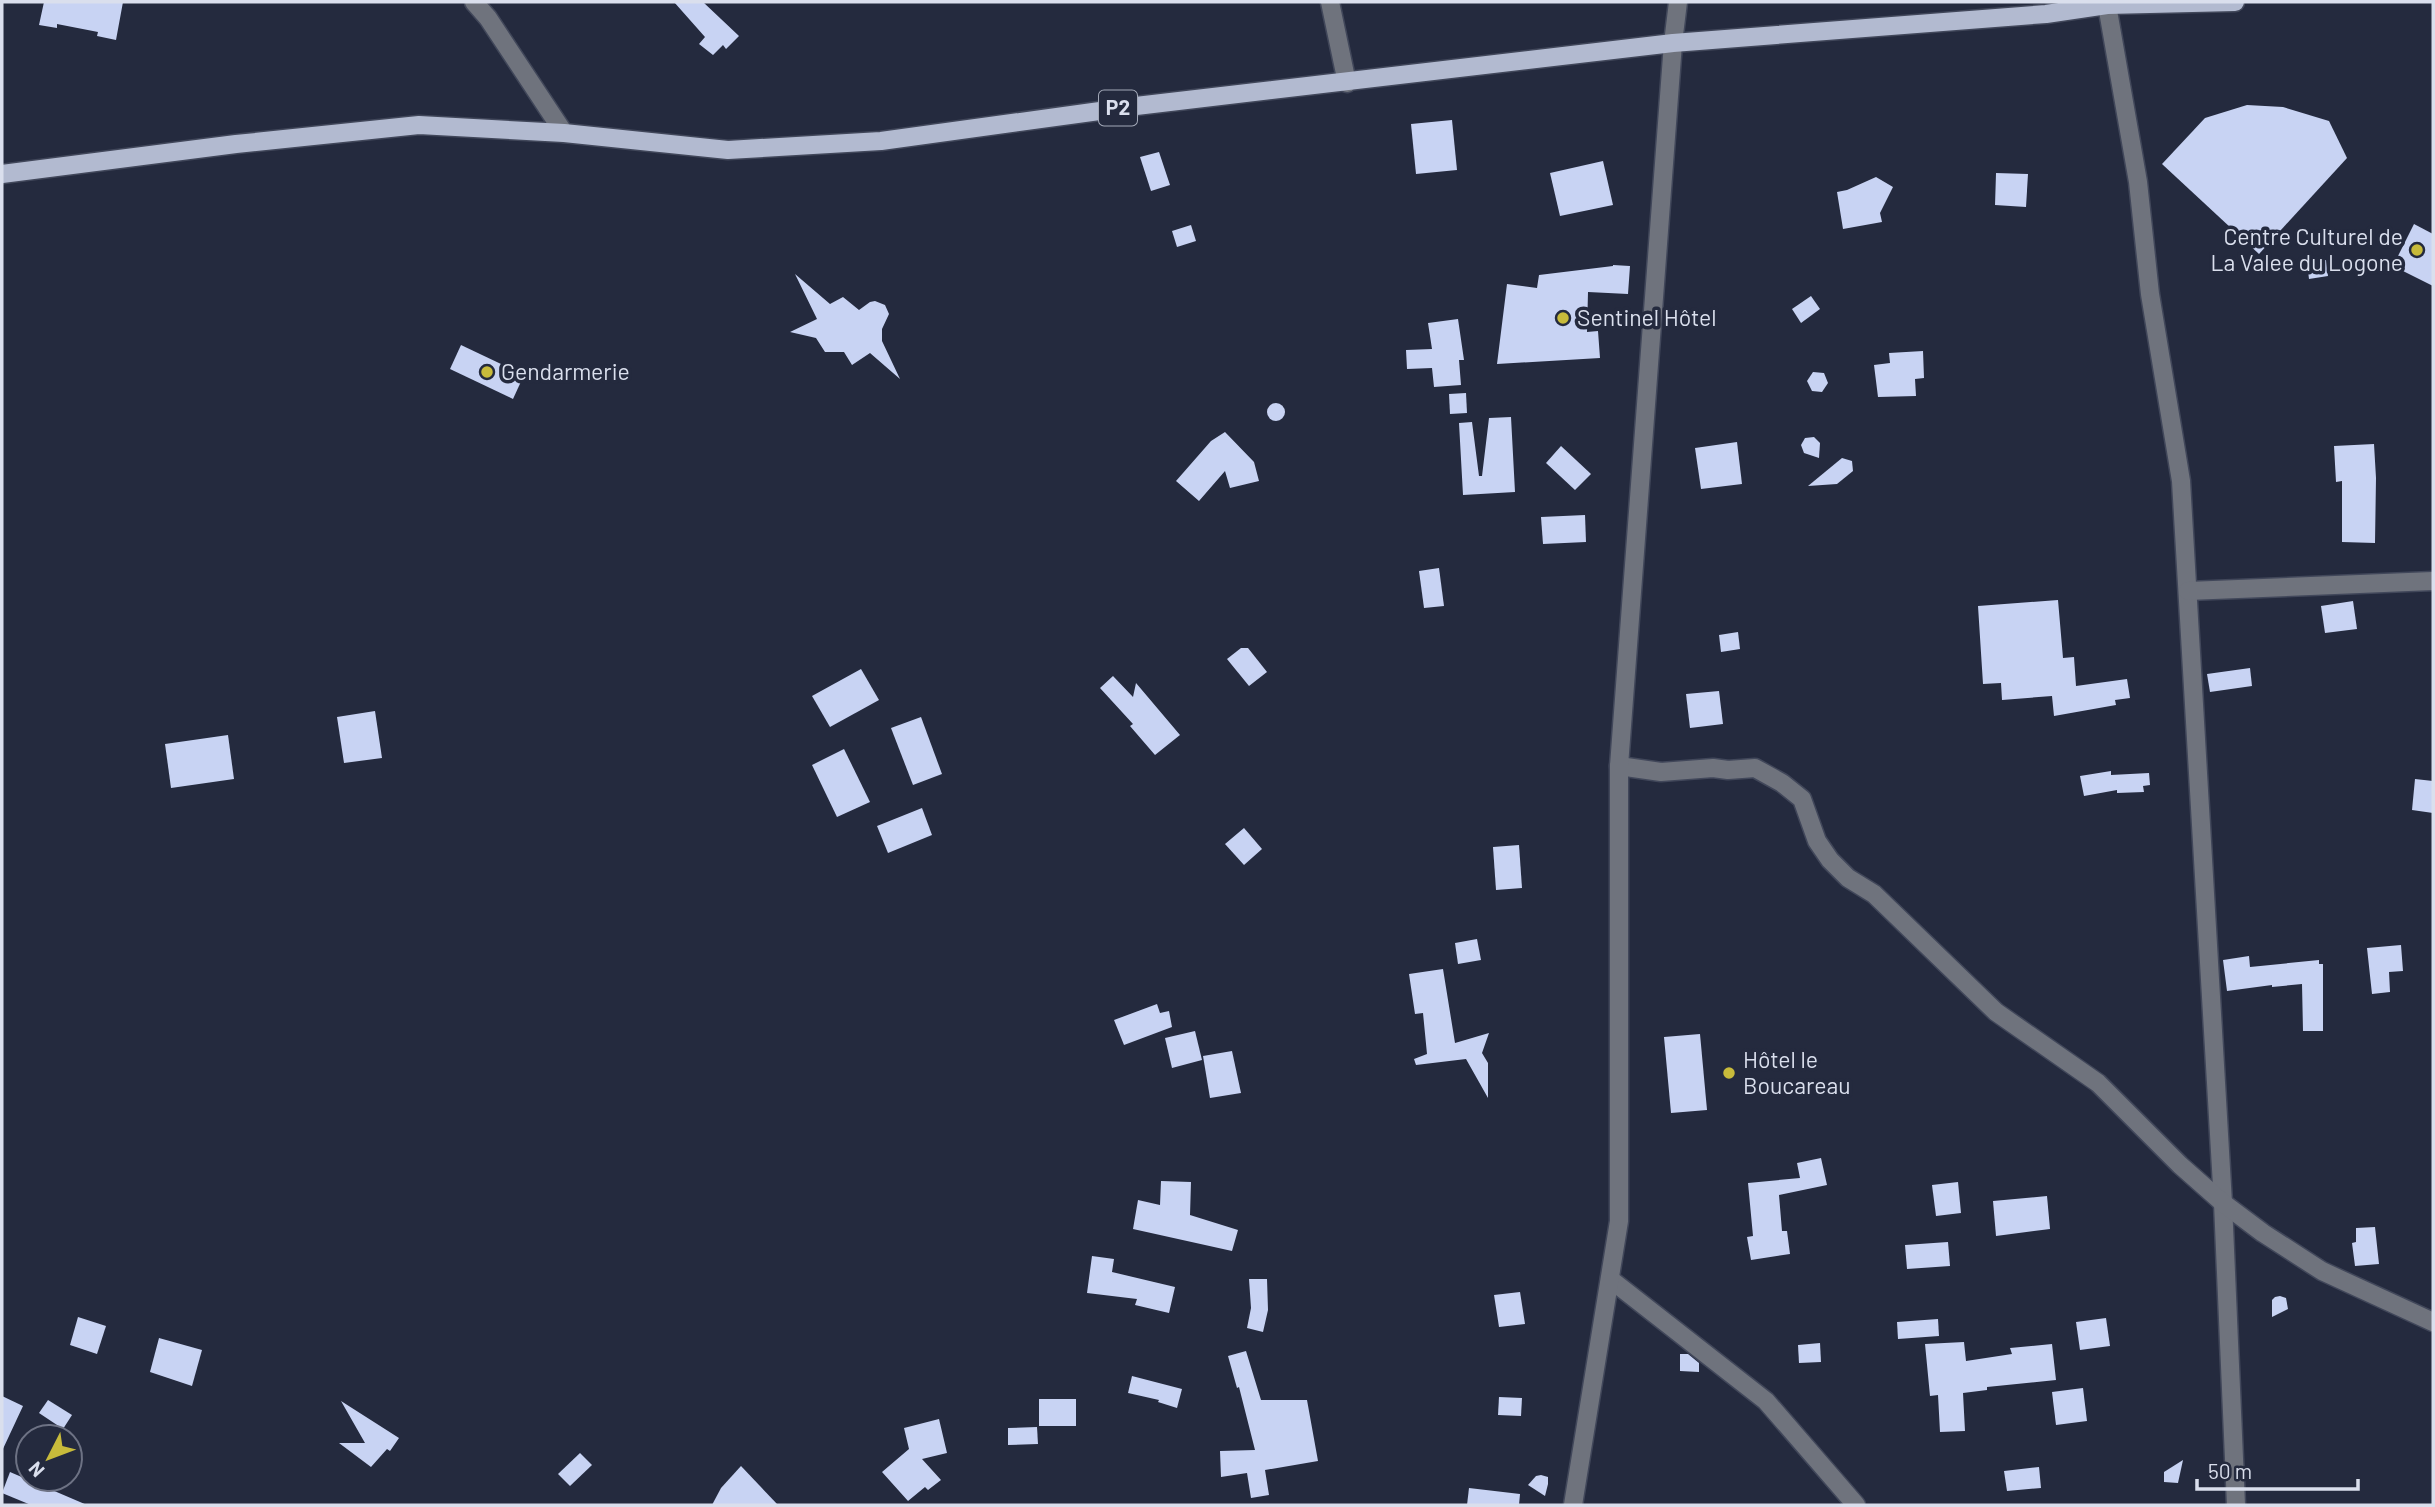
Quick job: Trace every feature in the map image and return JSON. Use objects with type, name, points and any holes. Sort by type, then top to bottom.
[{"type":"main road","name":"P2","points":[[2,174],[236,144],[419,125],[564,133],[728,150],[881,141],[1136,106],[1673,43],[2046,14],[2107,5],[2235,2]]},
{"type":"street","points":[[474,2],[485,10],[564,133]]},
{"type":"street","points":[[1330,2],[1347,83]]},
{"type":"street","points":[[1573,1505],[1619,1221],[1619,766],[1678,2]]},
{"type":"street","points":[[2107,5],[2138,182],[2150,294],[2181,481],[2223,1203],[2236,1505]]},
{"type":"street","points":[[2188,591],[2433,581]]},
{"type":"street","points":[[1619,766],[1661,772],[1755,768],[1782,783],[1801,799],[1817,841],[1848,878],[1874,894],[1996,1012],[2098,1083],[2180,1165],[2223,1203],[2322,1271],[2433,1322]]},
{"type":"street","points":[[1610,1279],[1766,1401],[1856,1505]]},
{"type":"building","points":[[44,2],[123,2],[116,40],[97,36],[98,32],[57,24],[57,28],[39,25]]},
{"type":"building","points":[[674,2],[703,2],[739,36],[726,49],[723,45],[713,55],[699,44],[705,37]]},
{"type":"building","points":[[2247,105],[2283,107],[2329,121],[2347,158],[2259,254],[2162,164],[2205,118]]},
{"type":"building","points":[[1452,120],[1457,170],[1416,174],[1411,124]]},
{"type":"building","points":[[1159,152],[1170,185],[1151,191],[1140,157]]},
{"type":"building","points":[[1603,161],[1613,205],[1560,216],[1550,173]]},
{"type":"building","points":[[1996,173],[2028,174],[2026,207],[1995,205]]},
{"type":"building","points":[[1876,177],[1893,187],[1880,213],[1882,222],[1843,229],[1837,192]]},
{"type":"building","name":"Centre Culturel de La Valee du Logone","points":[[2414,224],[2433,234],[2433,286],[2393,266]]},
{"type":"building","points":[[1191,225],[1196,241],[1177,247],[1172,231]]},
{"type":"building","points":[[2326,260],[2328,276],[2309,279],[2307,263]]},
{"type":"building","points":[[1613,265],[1630,266],[1628,294],[1588,292],[1587,332],[1598,331],[1600,358],[1497,364],[1507,284],[1537,288],[1539,275]]},
{"type":"building","points":[[795,274],[830,304],[843,297],[859,310],[875,301],[885,305],[889,314],[882,329],[882,341],[900,379],[870,353],[852,365],[844,352],[825,352],[816,338],[790,332],[817,319]]},
{"type":"building","points":[[1811,296],[1820,309],[1801,323],[1792,309]]},
{"type":"building","points":[[1458,319],[1464,360],[1459,360],[1461,385],[1434,387],[1432,368],[1407,369],[1406,350],[1432,349],[1428,323]]},
{"type":"building","name":"Gendarmerie","points":[[461,345],[524,375],[513,399],[450,369]]},
{"type":"building","points":[[1923,351],[1924,378],[1915,379],[1916,396],[1878,397],[1874,365],[1890,363],[1889,353]]},
{"type":"building","points":[[1813,372],[1824,373],[1828,383],[1822,392],[1812,391],[1807,381]]},
{"type":"building","points":[[1466,393],[1467,413],[1450,414],[1449,394]]},
{"type":"building","points":[[1276,403],[1282,406],[1285,412],[1282,418],[1276,421],[1270,418],[1267,412],[1270,406]]},
{"type":"building","points":[[1511,417],[1515,492],[1463,495],[1459,423],[1472,422],[1479,476],[1482,476],[1489,418]]},
{"type":"building","points":[[1225,432],[1254,462],[1259,481],[1230,488],[1225,471],[1199,501],[1176,481],[1211,441]]},
{"type":"building","points":[[1814,437],[1820,443],[1819,458],[1804,453],[1801,445],[1805,438]]},
{"type":"building","points":[[1737,442],[1742,484],[1701,489],[1695,448]]},
{"type":"building","points":[[2374,444],[2375,543],[2342,542],[2342,481],[2336,482],[2334,446]]},
{"type":"building","points":[[1561,446],[1591,474],[1575,490],[1546,463]]},
{"type":"building","points":[[1842,458],[1852,461],[1853,471],[1837,484],[1808,486]]},
{"type":"building","points":[[1585,515],[1586,542],[1543,544],[1541,517]]},
{"type":"building","points":[[1439,568],[1444,606],[1424,608],[1419,571]]},
{"type":"building","points":[[2058,600],[2063,658],[2074,657],[2076,686],[2127,679],[2130,698],[2115,700],[2116,705],[2054,716],[2052,696],[2002,700],[2001,683],[1983,684],[1978,606]]},
{"type":"building","points":[[2353,601],[2357,629],[2325,633],[2321,606]]},
{"type":"building","points":[[1738,632],[1740,649],[1721,652],[1719,635]]},
{"type":"building","points":[[1241,648],[1248,648],[1267,672],[1249,686],[1227,659]]},
{"type":"building","points":[[2250,668],[2252,686],[2210,692],[2207,674]]},
{"type":"building","points":[[861,669],[879,700],[830,727],[812,696]]},
{"type":"building","points":[[1113,676],[1133,697],[1136,683],[1180,735],[1155,755],[1130,726],[1133,724],[1100,688]]},
{"type":"building","points":[[1719,691],[1723,724],[1690,728],[1686,694]]},
{"type":"building","points":[[375,711],[382,758],[344,763],[337,717]]},
{"type":"building","points":[[921,717],[942,774],[913,785],[891,728]]},
{"type":"building","points":[[228,735],[234,779],[171,788],[165,744]]},
{"type":"building","points":[[844,749],[870,802],[837,817],[812,765]]},
{"type":"building","points":[[2111,771],[2111,775],[2149,773],[2150,785],[2143,786],[2144,792],[2117,793],[2117,790],[2084,796],[2080,776]]},
{"type":"building","points":[[2415,779],[2433,781],[2433,813],[2412,810]]},
{"type":"building","points":[[922,808],[932,835],[888,853],[877,826]]},
{"type":"building","points":[[1244,828],[1262,849],[1244,865],[1225,844]]},
{"type":"building","points":[[1519,845],[1522,888],[1496,890],[1493,847]]},
{"type":"building","points":[[1477,939],[1481,960],[1458,964],[1455,943]]},
{"type":"building","points":[[2401,945],[2403,971],[2389,972],[2390,992],[2372,994],[2367,948]]},
{"type":"building","points":[[2249,956],[2250,967],[2319,960],[2319,964],[2323,964],[2323,1031],[2303,1031],[2302,984],[2227,991],[2223,960]]},
{"type":"building","points":[[1443,969],[1455,1043],[1489,1033],[1482,1053],[1488,1063],[1488,1098],[1466,1059],[1416,1065],[1414,1059],[1427,1054],[1423,1013],[1415,1014],[1409,974]]},
{"type":"building","points":[[1157,1004],[1160,1013],[1169,1011],[1172,1027],[1124,1045],[1114,1020]]},
{"type":"building","points":[[1195,1031],[1202,1060],[1172,1068],[1165,1038]]},
{"type":"building","points":[[1700,1034],[1707,1110],[1671,1113],[1664,1037]]},
{"type":"building","points":[[1232,1051],[1241,1093],[1210,1098],[1203,1056]]},
{"type":"building","points":[[1821,1158],[1827,1185],[1779,1195],[1782,1231],[1787,1231],[1790,1254],[1751,1260],[1747,1237],[1753,1236],[1748,1183],[1800,1178],[1797,1163]]},
{"type":"building","points":[[1161,1181],[1191,1182],[1190,1215],[1238,1230],[1232,1251],[1133,1229],[1138,1200],[1160,1205]]},
{"type":"building","points":[[1958,1182],[1961,1213],[1936,1216],[1932,1185]]},
{"type":"building","points":[[2047,1196],[2050,1229],[1996,1236],[1993,1201]]},
{"type":"building","points":[[2375,1227],[2379,1264],[2355,1266],[2352,1243],[2356,1242],[2356,1228]]},
{"type":"building","points":[[1948,1242],[1950,1266],[1907,1269],[1905,1245]]},
{"type":"building","points":[[1092,1256],[1114,1259],[1112,1272],[1175,1287],[1169,1313],[1135,1305],[1137,1299],[1087,1293]]},
{"type":"building","points":[[1249,1279],[1267,1279],[1268,1310],[1263,1332],[1247,1328],[1251,1308]]},
{"type":"building","points":[[1520,1292],[1525,1324],[1499,1327],[1494,1295]]},
{"type":"building","points":[[2280,1296],[2286,1298],[2288,1309],[2272,1317],[2272,1300]]},
{"type":"building","points":[[78,1317],[106,1326],[97,1354],[70,1345]]},
{"type":"building","points":[[2106,1318],[2110,1346],[2080,1350],[2076,1322]]},
{"type":"building","points":[[1938,1319],[1939,1336],[1898,1339],[1897,1322]]},
{"type":"building","points":[[159,1338],[202,1350],[192,1386],[150,1372]]},
{"type":"building","points":[[1964,1342],[1966,1361],[2012,1354],[2010,1348],[2052,1344],[2056,1380],[1987,1387],[1987,1390],[1963,1393],[1965,1431],[1940,1432],[1938,1395],[1930,1396],[1925,1344]]},
{"type":"building","points":[[1820,1343],[1821,1362],[1799,1363],[1798,1345]]},
{"type":"building","points":[[1246,1351],[1261,1400],[1307,1400],[1318,1461],[1265,1470],[1269,1495],[1251,1498],[1247,1473],[1221,1477],[1220,1451],[1255,1450],[1228,1356]]},
{"type":"building","points":[[1680,1354],[1688,1354],[1699,1363],[1699,1372],[1680,1371]]},
{"type":"building","points":[[1132,1376],[1182,1389],[1177,1408],[1158,1402],[1159,1400],[1128,1393]]},
{"type":"building","points":[[2083,1388],[2087,1421],[2056,1425],[2052,1392]]},
{"type":"building","points":[[2,1396],[23,1406],[2,1451]]},
{"type":"building","points":[[1499,1397],[1522,1398],[1521,1416],[1498,1415]]},
{"type":"building","points":[[1039,1399],[1076,1399],[1076,1426],[1039,1426]]},
{"type":"building","points":[[48,1400],[72,1415],[67,1423],[54,1423],[39,1413]]},
{"type":"building","points":[[341,1401],[399,1438],[390,1451],[387,1449],[371,1467],[339,1443],[365,1443]]},
{"type":"building","points":[[939,1419],[947,1453],[922,1459],[941,1480],[928,1490],[925,1487],[908,1501],[882,1472],[909,1449],[904,1428]]},
{"type":"building","points":[[1037,1427],[1038,1444],[1008,1445],[1008,1428]]},
{"type":"building","points":[[580,1453],[592,1465],[570,1486],[558,1474]]},
{"type":"building","points":[[2183,1460],[2178,1483],[2164,1482],[2164,1472]]},
{"type":"building","points":[[741,1466],[778,1505],[712,1505],[721,1488]]},
{"type":"building","points":[[2039,1467],[2041,1488],[2007,1491],[2004,1471]]},
{"type":"building","points":[[10,1472],[14,1474],[14,1493],[59,1493],[87,1505],[31,1505],[2,1493]]},
{"type":"building","points":[[1536,1476],[1548,1477],[1545,1496],[1528,1485]]},
{"type":"building","points":[[1469,1488],[1520,1494],[1519,1505],[1467,1505]]},
{"type":"place","name":"Centre Culturel de La Valee du Logone","points":[[2417,250]]},
{"type":"place","name":"Sentinel Hôtel","points":[[1563,318]]},
{"type":"place","name":"Gendarmerie","points":[[487,372]]},
{"type":"place","name":"Hôtel le Boucareau","points":[[1729,1073]]}]
